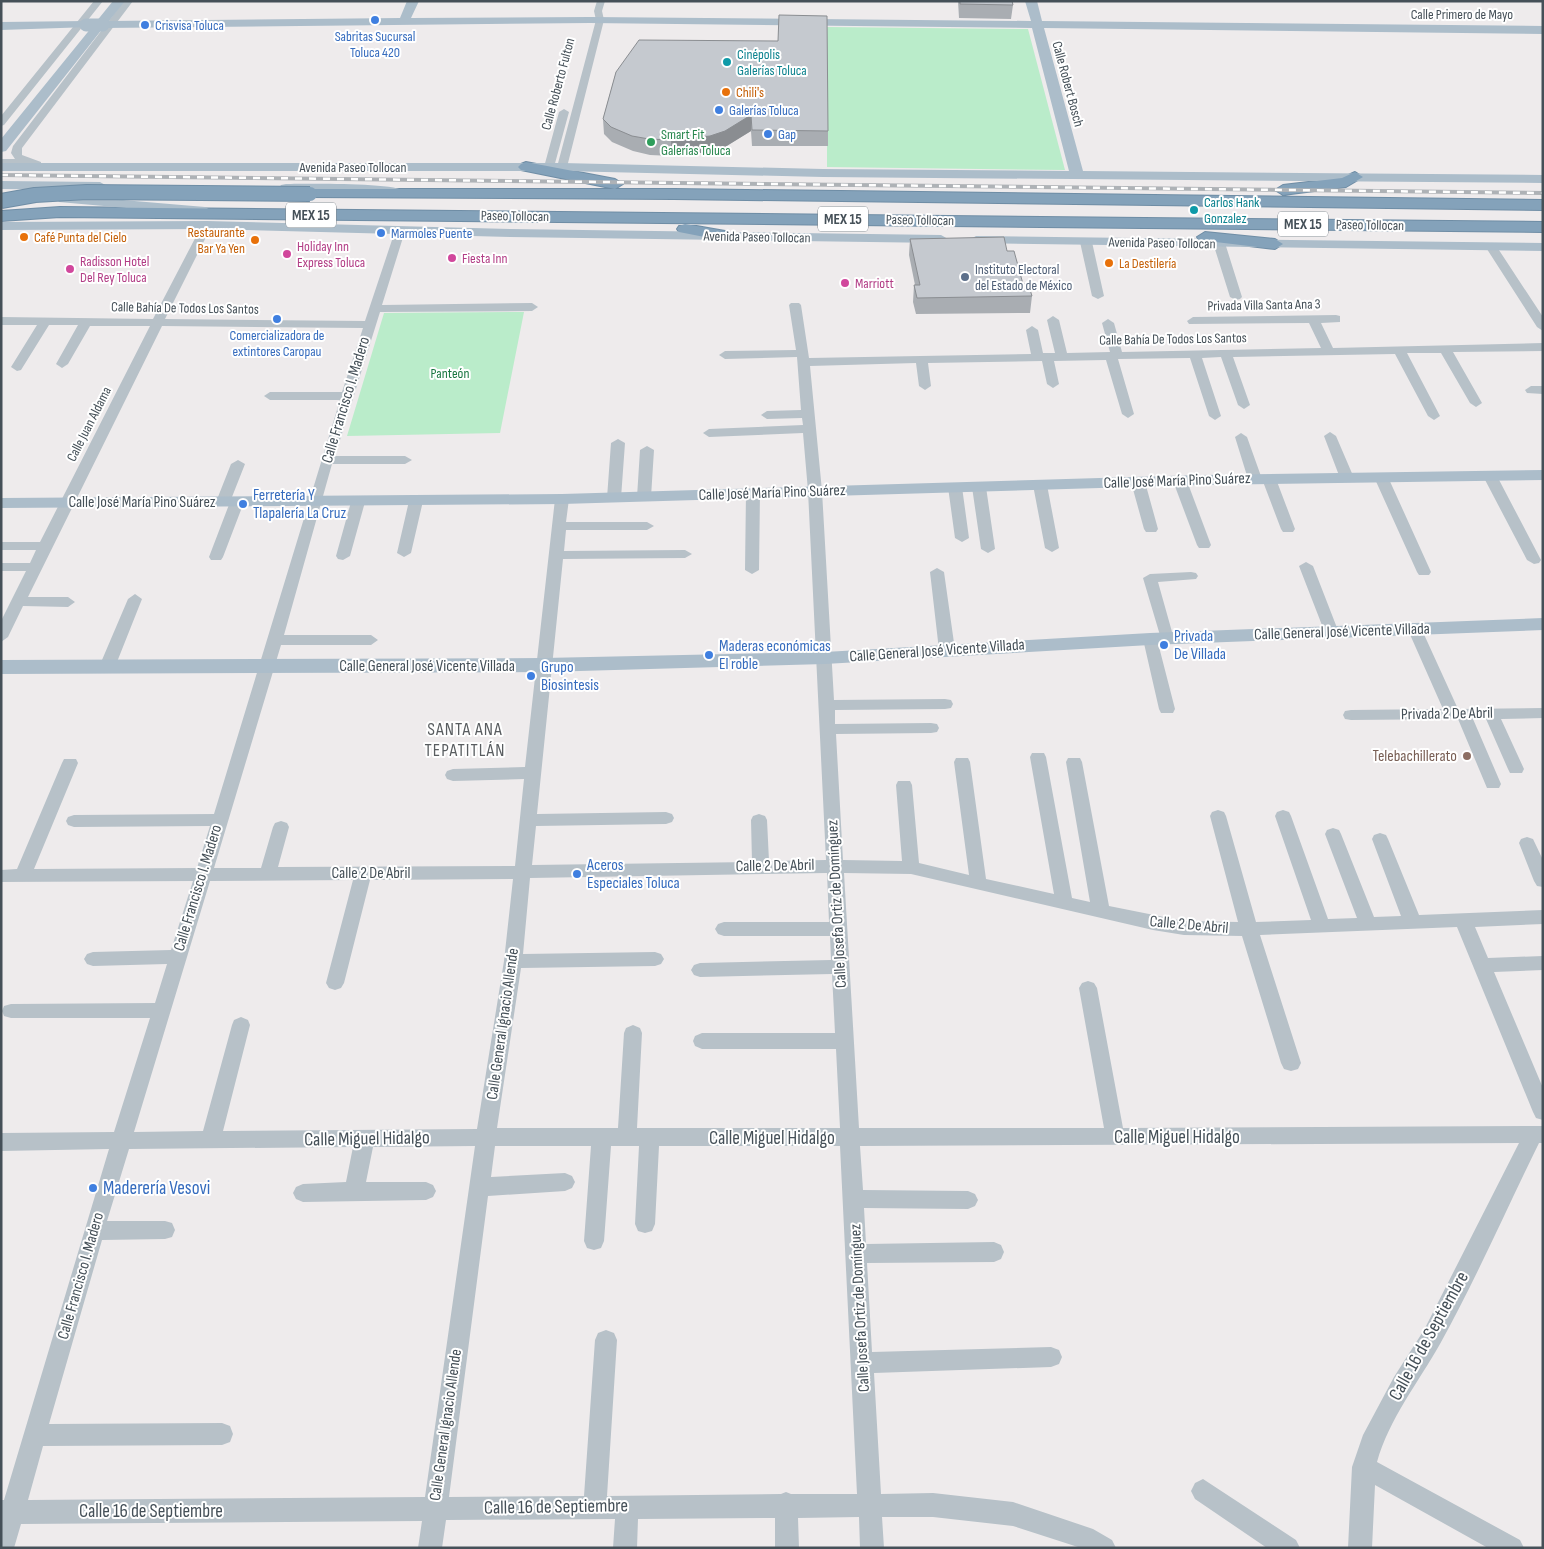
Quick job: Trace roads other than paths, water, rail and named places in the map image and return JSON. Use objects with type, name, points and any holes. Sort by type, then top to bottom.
[{"type":"highway","points":[[526,167],[674,194]]},
{"type":"highway","points":[[1194,201],[1346,182],[1354,177]]},
{"type":"highway","name":"Avenida Paseo Tollocan","points":[[1,201],[35,195],[87,192],[410,193]]},
{"type":"highway","name":"Paseo Tollocan","points":[[410,193],[674,194],[1543,205]]},
{"type":"highway","points":[[1,216],[60,212],[237,215]]},
{"type":"highway","points":[[265,227],[385,214]]},
{"type":"highway","name":"Paseo Tollocan","points":[[237,215],[385,214],[1543,227]]},
{"type":"highway","points":[[621,217],[724,236]]},
{"type":"highway","points":[[1064,221],[1097,228],[1275,244]]},
{"type":"main road","points":[[1,132],[108,1]]},
{"type":"main road","points":[[1,148],[119,1]]},
{"type":"main road","points":[[404,22],[413,1]]},
{"type":"main road","name":"Calle Robert Bosch","points":[[1031,1],[1077,175]]},
{"type":"main road","name":"Calle Primero de Mayo","points":[[1,26],[83,23],[404,22],[596,17],[1037,25],[1543,30]]},
{"type":"main road","name":"Avenida Paseo Tollocan","points":[[2,164],[556,167],[1077,175],[1543,179]]},
{"type":"main road","name":"Avenida Paseo Tollocan","points":[[1,185],[363,189],[410,193]]},
{"type":"main road","name":"MEX 15","points":[[1,194],[237,215]]},
{"type":"main road","name":"Avenida Paseo Tollocan","points":[[1,226],[207,225],[400,231],[1543,247]]},
{"type":"main road","name":"Calle José María Pino Suárez","points":[[1,503],[358,502],[562,499],[1138,482],[1543,475]]},
{"type":"main road","name":"Calle General José Vicente Villada","points":[[1,667],[544,665],[825,658],[1158,639],[1543,624]]},
{"type":"street","points":[[1,123],[99,1]]},
{"type":"street","points":[[43,165],[18,157],[16,153],[17,148],[107,24],[129,1]]},
{"type":"street","name":"Calle Roberto Fulton","points":[[556,167],[601,1]]},
{"type":"street","name":"Calle Roberto Fulton","points":[[582,48],[596,17]]},
{"type":"street","name":"Calle Roberto Fulton","points":[[556,167],[568,100]]},
{"type":"street","name":"Calle Juan Aldama","points":[[1,638],[47,546],[66,502],[207,225]]},
{"type":"street","name":"Calle Francisco I. Madero","points":[[2,1548],[7,1512],[34,1435],[94,1231],[163,1010],[202,874],[267,667],[327,460],[400,231]]},
{"type":"street","points":[[1086,242],[1098,296]]},
{"type":"street","points":[[1219,243],[1236,297]]},
{"type":"street","points":[[1490,246],[1543,327]]},
{"type":"street","name":"Calle Josefa Ortiz de Domínguez","points":[[796,305],[815,491],[829,729],[837,929],[854,1199],[872,1548]]},
{"type":"street","name":"Calle Bahía De Todos Los Santos","points":[[1,321],[157,323],[372,317],[532,307]]},
{"type":"street","name":"Privada Villa Santa Ana 3","points":[[1193,321],[1336,318]]},
{"type":"street","points":[[1313,319],[1329,351]]},
{"type":"street","points":[[1053,320],[1062,357]]},
{"type":"street","points":[[17,367],[45,322]]},
{"type":"street","points":[[62,364],[86,322]]},
{"type":"street","points":[[1108,323],[1128,414]]},
{"type":"street","points":[[1032,330],[1053,384]]},
{"type":"street","name":"Calle Bahía De Todos Los Santos","points":[[725,350],[922,360],[1543,347]]},
{"type":"street","points":[[1445,349],[1476,402]]},
{"type":"street","points":[[1399,350],[1434,416]]},
{"type":"street","points":[[1226,353],[1244,405]]},
{"type":"street","points":[[1195,354],[1215,416]]},
{"type":"street","points":[[922,360],[925,386]]},
{"type":"street","points":[[270,396],[347,396]]},
{"type":"street","points":[[768,415],[808,422]]},
{"type":"street","points":[[709,433],[808,422]]},
{"type":"street","points":[[1330,436],[1348,478]]},
{"type":"street","points":[[1241,438],[1288,529]]},
{"type":"street","points":[[614,498],[618,443]]},
{"type":"street","points":[[644,497],[647,450]]},
{"type":"street","points":[[327,460],[405,460]]},
{"type":"street","points":[[216,557],[238,464]]},
{"type":"street","points":[[1490,476],[1534,560]]},
{"type":"street","points":[[1381,477],[1424,572]]},
{"type":"street","points":[[1180,481],[1204,544]]},
{"type":"street","points":[[1138,482],[1150,529]]},
{"type":"street","points":[[1040,485],[1052,548]]},
{"type":"street","points":[[979,487],[988,549]]},
{"type":"street","points":[[955,488],[962,538]]},
{"type":"street","points":[[752,570],[753,493]]},
{"type":"street","name":"Calle General Ignacio Allende","points":[[430,1548],[481,1186],[486,1137],[513,961],[562,499]]},
{"type":"street","points":[[404,553],[416,501]]},
{"type":"street","points":[[342,556],[358,502]]},
{"type":"street","points":[[559,526],[647,526]]},
{"type":"street","points":[[1,546],[47,546]]},
{"type":"street","points":[[556,555],[685,554]]},
{"type":"street","points":[[1306,566],[1332,633]]},
{"type":"street","points":[[1,567],[36,567]]},
{"type":"street","points":[[937,572],[947,650]]},
{"type":"street","points":[[1167,709],[1150,578],[1191,576]]},
{"type":"street","points":[[107,667],[136,599]]},
{"type":"street","points":[[1,606],[68,602]]},
{"type":"street","points":[[1415,630],[1493,784]]},
{"type":"street","points":[[274,640],[371,640]]},
{"type":"street","points":[[827,705],[944,704]]},
{"type":"street","points":[[1491,713],[1516,769]]},
{"type":"street","name":"Privada 2 De Abril","points":[[1351,715],[1543,713]]},
{"type":"street","points":[[829,729],[931,728]]},
{"type":"street","points":[[1038,757],[1064,903]]},
{"type":"street","points":[[962,762],[978,882]]},
{"type":"street","points":[[1074,762],[1101,912]]},
{"type":"street","points":[[23,876],[70,763]]},
{"type":"street","points":[[453,775],[532,773]]},
{"type":"street","points":[[904,785],[910,868]]},
{"type":"street","points":[[1218,816],[1249,929],[1291,1063]]},
{"type":"street","points":[[1283,816],[1322,926]]},
{"type":"street","points":[[528,820],[666,818]]},
{"type":"street","points":[[74,821],[219,820]]},
{"type":"street","points":[[759,820],[761,866]]},
{"type":"street","points":[[268,874],[281,827]]},
{"type":"street","points":[[1333,834],[1368,923]]},
{"type":"street","points":[[1380,839],[1412,921]]},
{"type":"street","points":[[1527,843],[1543,881]]},
{"type":"street","name":"Calle 2 De Abril","points":[[1,876],[522,872],[761,866],[910,868],[978,882],[1153,924],[1184,928],[1249,929],[1543,917]]},
{"type":"street","points":[[335,983],[363,873]]},
{"type":"street","points":[[1463,920],[1543,1112]]},
{"type":"street","points":[[724,929],[837,929]]},
{"type":"street","points":[[93,958],[178,957]]},
{"type":"street","points":[[513,961],[655,960]]},
{"type":"street","points":[[1482,965],[1543,963]]},
{"type":"street","points":[[700,970],[840,968]]},
{"type":"street","points":[[1088,988],[1115,1138]]},
{"type":"street","points":[[11,1011],[163,1010]]},
{"type":"street","points":[[211,1140],[241,1025]]},
{"type":"street","points":[[627,1138],[633,1032]]},
{"type":"street","points":[[702,1041],[845,1041]]},
{"type":"street","name":"Calle Miguel Hidalgo","points":[[1,1142],[486,1137],[1115,1138],[1538,1134]]},
{"type":"street","name":"Calle 16 de Septiembre","points":[[1360,1548],[1364,1467],[1371,1443],[1402,1385],[1432,1337],[1538,1134]]},
{"type":"street","points":[[645,1224],[649,1137]]},
{"type":"street","points":[[594,1241],[602,1138]]},
{"type":"street","points":[[354,1191],[365,1139]]},
{"type":"street","points":[[481,1186],[565,1182]]},
{"type":"street","points":[[303,1193],[426,1191]]},
{"type":"street","points":[[854,1199],[968,1200]]},
{"type":"street","points":[[94,1231],[165,1230]]},
{"type":"street","points":[[857,1254],[994,1252]]},
{"type":"street","points":[[594,1507],[606,1340]]},
{"type":"street","points":[[862,1363],[1051,1357]]},
{"type":"street","points":[[34,1435],[222,1434]]},
{"type":"street","points":[[1364,1467],[1512,1548]]},
{"type":"street","points":[[1203,1491],[1288,1548]]},
{"type":"street","points":[[786,1504],[787,1548]]},
{"type":"street","name":"Calle 16 de Septiembre","points":[[7,1512],[933,1504],[1014,1514],[1085,1537],[1104,1548]]},
{"type":"street","points":[[625,1548],[627,1506]]},
{"type":"railway","points":[[1,175],[1543,193]]},
{"type":"place","name":"Sabritas Sucursal Toluca 420","points":[[375,20]]},
{"type":"place","name":"Crisvisa Toluca","points":[[145,25]]},
{"type":"place","name":"Cinépolis Galerías Toluca","points":[[727,62]]},
{"type":"place","name":"Chili's","points":[[726,92]]},
{"type":"place","name":"Galerías Toluca","points":[[719,110]]},
{"type":"place","name":"Gap","points":[[768,134]]},
{"type":"place","name":"Smart Fit Galerías Toluca","points":[[651,142]]},
{"type":"place","name":"Carlos Hank Gonzalez","points":[[1194,210]]},
{"type":"place","name":"Marmoles Puente","points":[[381,233]]},
{"type":"place","name":"Café Punta del Cielo","points":[[24,237]]},
{"type":"place","name":"Restaurante Bar Ya Yen","points":[[255,240]]},
{"type":"place","name":"Holiday Inn Express Toluca","points":[[287,254]]},
{"type":"place","name":"Fiesta Inn","points":[[452,258]]},
{"type":"place","name":"La Destilería","points":[[1109,263]]},
{"type":"place","name":"Radisson Hotel Del Rey Toluca","points":[[70,269]]},
{"type":"place","name":"Instituto Electoral del Estado de México","points":[[965,277]]},
{"type":"place","name":"Marriott","points":[[845,283]]},
{"type":"place","name":"Comercializadora de extintores Caropau","points":[[277,319]]},
{"type":"place","name":"Ferretería Y Tlapalería La Cruz","points":[[243,504]]},
{"type":"place","name":"Privada De Villada","points":[[1164,645]]},
{"type":"place","name":"Maderas económicas El roble","points":[[709,655]]},
{"type":"place","name":"Grupo Biosintesis","points":[[531,676]]},
{"type":"place","name":"Telebachillerato","points":[[1467,756]]},
{"type":"place","name":"Aceros Especiales Toluca","points":[[577,874]]},
{"type":"place","name":"Maderería Vesovi","points":[[93,1188]]},
{"type":"district","name":"SANTA ANA TEPATITLÁN","points":[[465,740]]},
{"type":"park label","name":"Panteón","points":[[450,373]]}]
